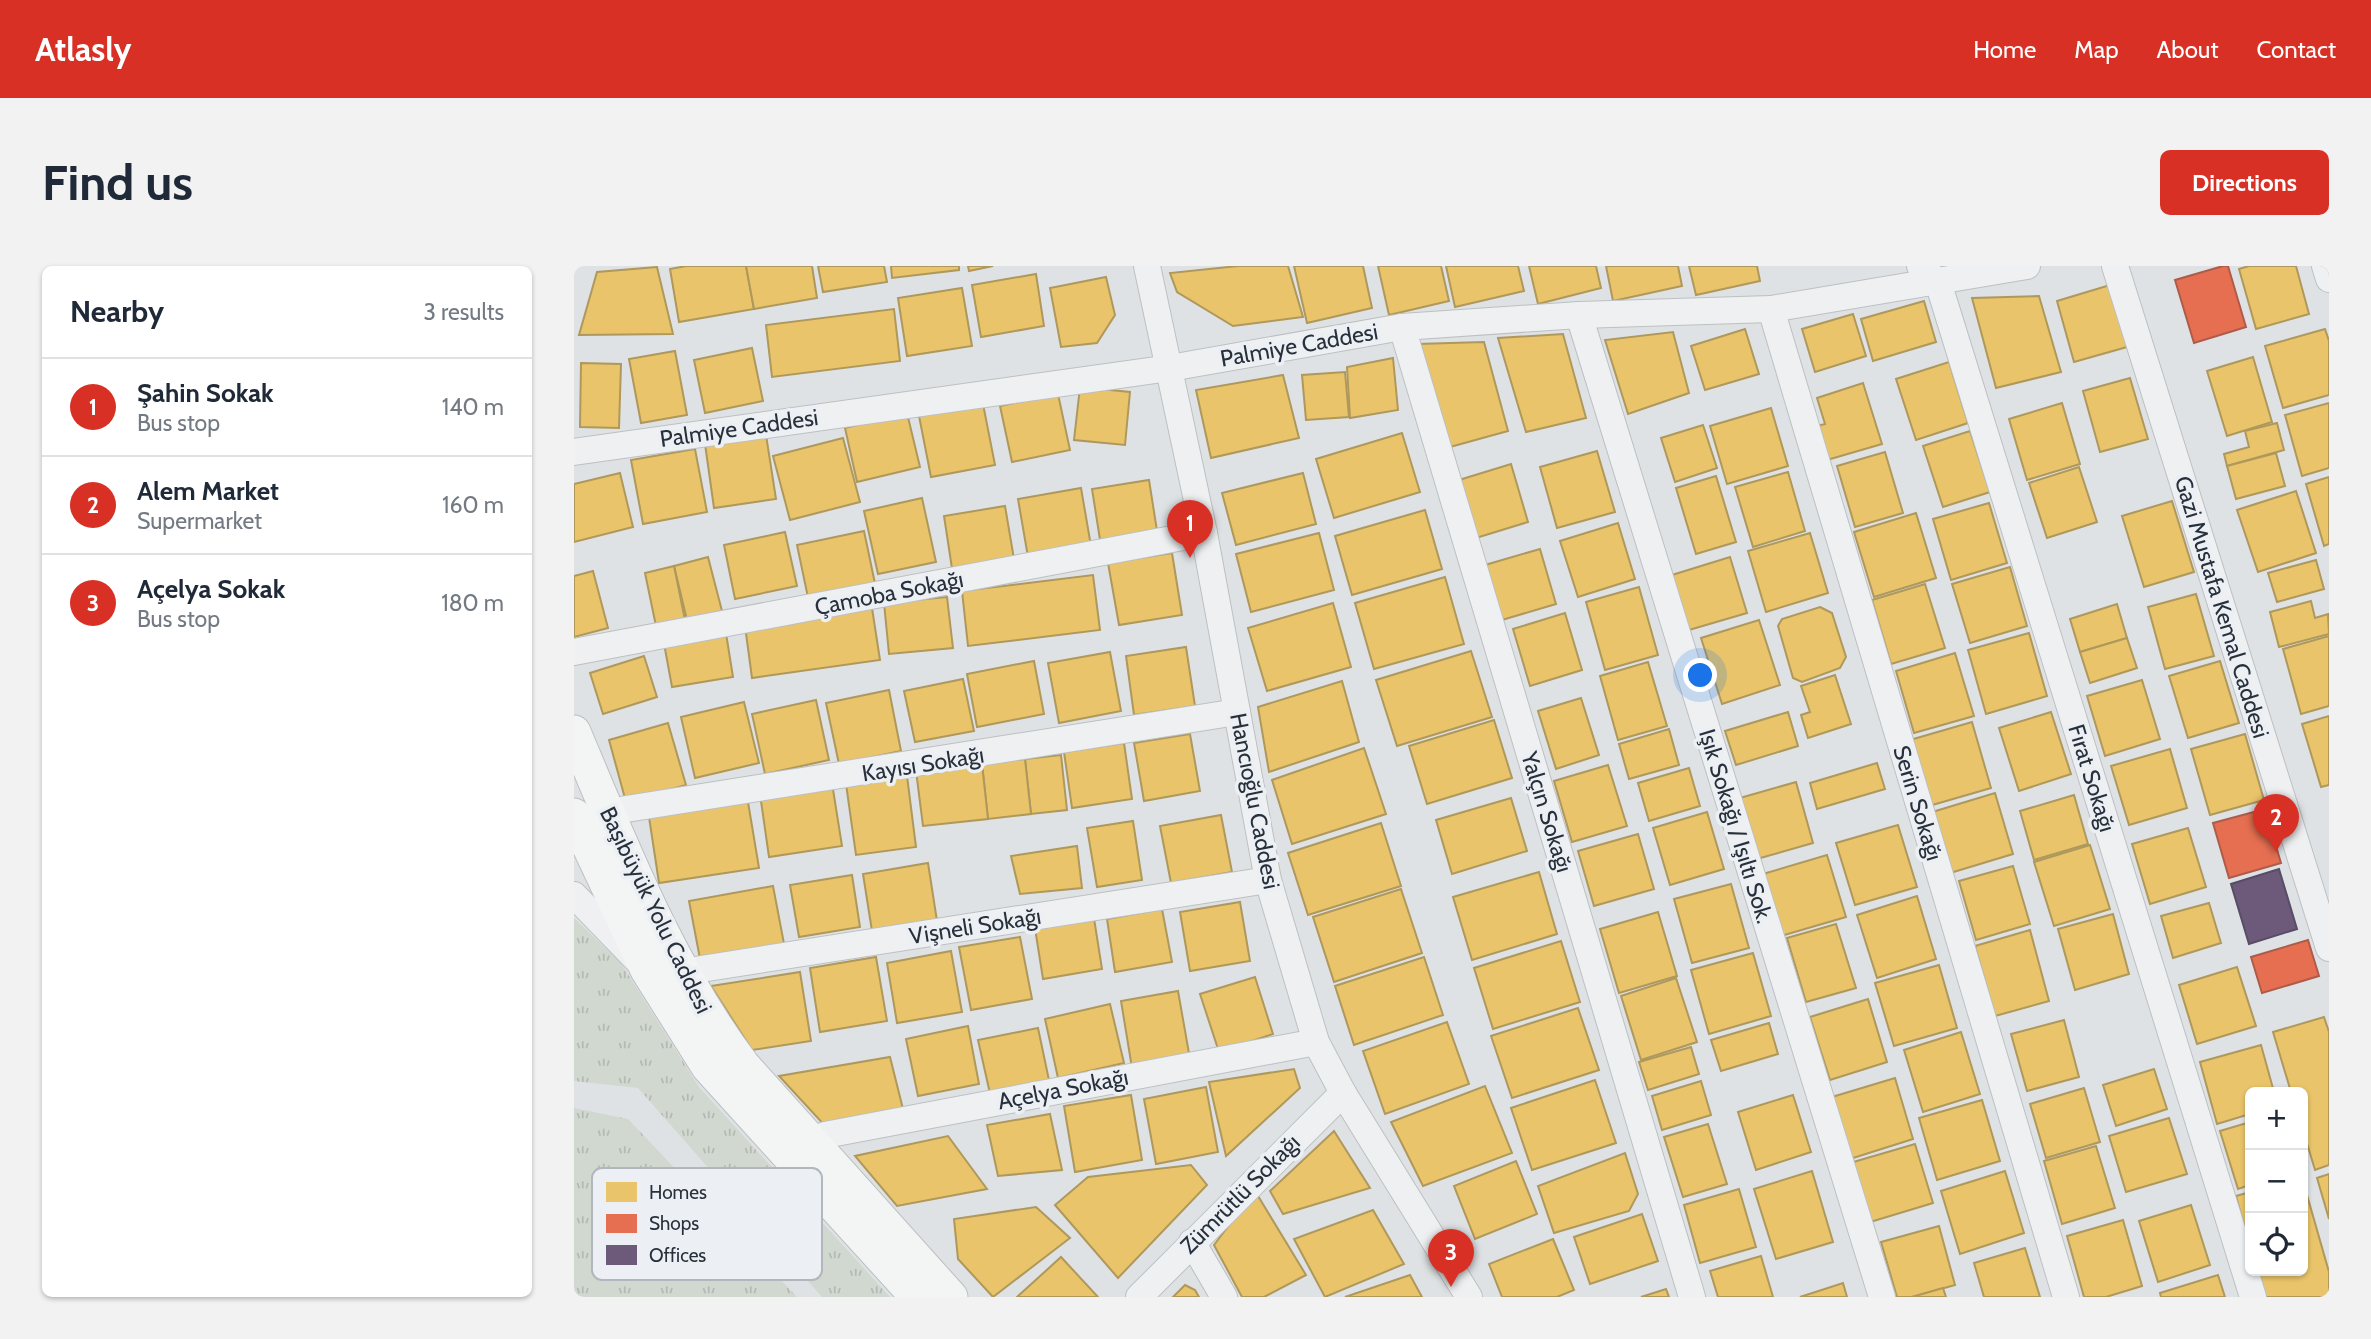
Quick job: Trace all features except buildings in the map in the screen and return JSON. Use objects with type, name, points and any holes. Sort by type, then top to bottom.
[{"type":"main road","name":"Başıbüyük Yolu Caddesi","points":[[574,732],[582,819],[647,970],[672,1014],[708,1066],[800,1168]]},
{"type":"main road","name":"Başıbüyük Yolu Caddesi","points":[[582,819],[716,1029],[743,1065],[950,1297]]},
{"type":"main road","name":"Başıbüyük Yolu Caddesi","points":[[822,1192],[917,1297]]},
{"type":"street","name":"Hancıoğlu Caddesi","points":[[1147,266],[1204,533],[1268,880],[1315,1042],[1343,1093],[1469,1297]]},
{"type":"street","name":"Palmiye Caddesi","points":[[574,452],[1170,368],[1402,327],[1578,315],[1771,309],[1929,274],[2027,266]]},
{"type":"street","name":"Gazi Mustafa Kemal Caddesi","points":[[2115,266],[2329,948]]},
{"type":"street","points":[[2325,266],[2329,279]]},
{"type":"street","name":"Fırat Sokağı","points":[[1929,274],[2253,1297]]},
{"type":"street","name":"Serin Sokağı","points":[[1771,309],[2066,1297]]},
{"type":"street","name":"Işık Sokağı / Işıltı Sok.","points":[[1578,315],[1882,1297]]},
{"type":"street","name":"Yalçın Sokağı","points":[[1402,327],[1692,1297]]},
{"type":"street","name":"Çamoba Sokağı","points":[[574,652],[1204,533]]},
{"type":"street","name":"Kayısı Sokağı","points":[[582,819],[1237,712]]},
{"type":"street","name":"Vişneli Sokağı","points":[[682,972],[1268,880]]},
{"type":"street","points":[[574,895],[647,970]]},
{"type":"street","name":"Açelya Sokağı","points":[[813,1144],[825,1135],[1315,1042]]},
{"type":"street","name":"Zümrütlü Sokağı","points":[[1139,1297],[1343,1093]]},
{"type":"street","points":[[1192,1242],[1224,1297]]},
{"type":"green space","points":[[574,918],[621,963],[699,1087],[773,1168],[708,1168],[638,1088],[574,1081]]},
{"type":"green space","points":[[574,1108],[628,1119],[675,1168],[592,1168],[592,1280],[781,1280],[797,1297],[574,1297]]},
{"type":"green space","points":[[822,1222],[890,1297],[822,1297],[807,1280],[822,1280]]},
{"type":"place","name":"Şahin Sokak","points":[[1190,558]]},
{"type":"place","name":"Alem Market","points":[[2276,852]]},
{"type":"place","name":"Açelya Sokak","points":[[1451,1287]]}]
